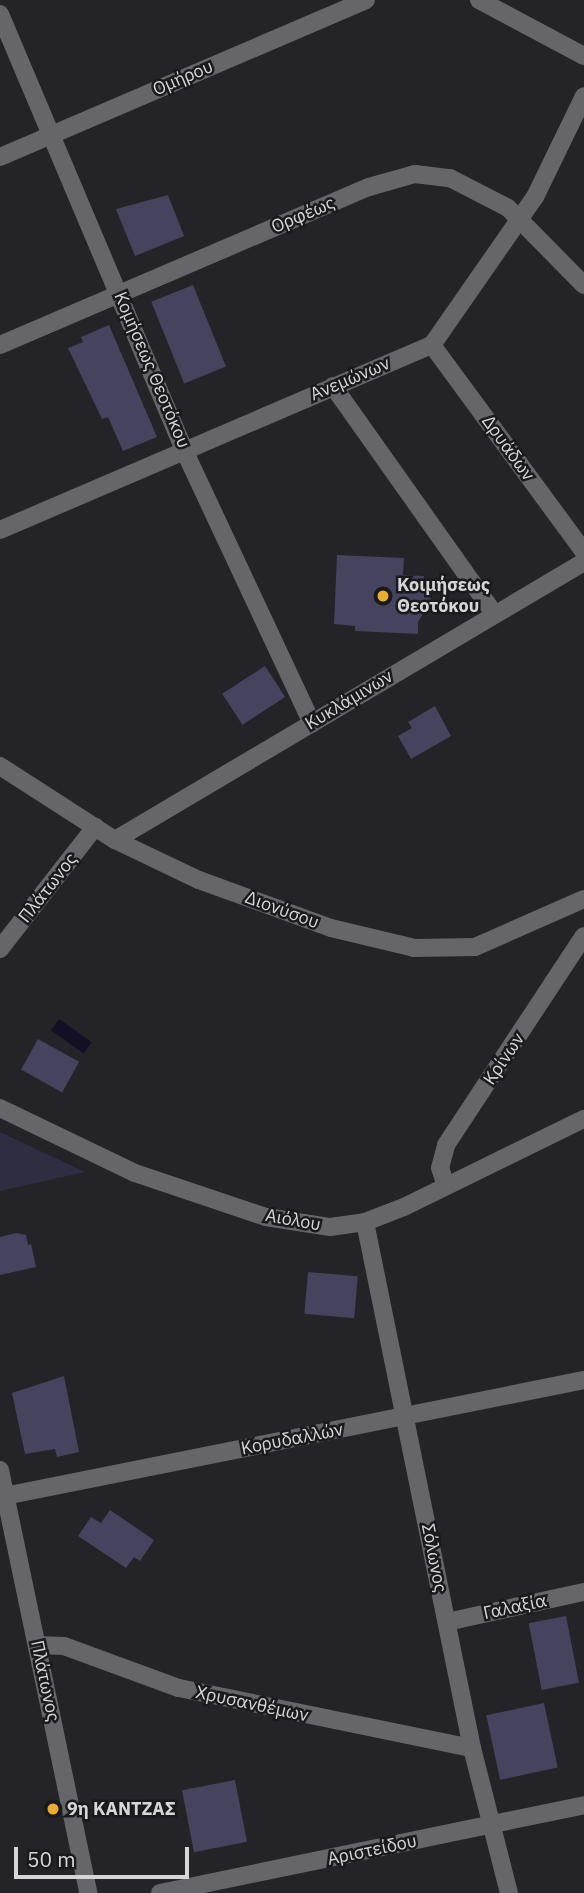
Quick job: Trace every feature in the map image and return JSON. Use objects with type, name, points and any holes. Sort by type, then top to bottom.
[{"type":"street","name":"Ομήρου","points":[[0,157],[366,0]]},
{"type":"street","points":[[479,0],[584,56]]},
{"type":"street","name":"Κομήσεως Θεοτόκου","points":[[0,14],[53,134],[184,450],[312,723]]},
{"type":"street","points":[[432,345],[521,218],[584,96]]},
{"type":"street","name":"Ορφέως","points":[[0,345],[394,178],[415,174],[450,178],[521,218],[584,285]]},
{"type":"street","name":"Ανεμώνων","points":[[0,530],[432,345]]},
{"type":"street","name":"Δρυάδων","points":[[432,345],[584,552]]},
{"type":"street","points":[[333,386],[494,613]]},
{"type":"street","name":"Κυκλάμινων","points":[[115,839],[584,562]]},
{"type":"street","name":"Διονύσου","points":[[0,766],[115,839],[235,893],[331,928],[414,948],[475,947],[584,899]]},
{"type":"street","name":"Πλάτωνος","points":[[0,949],[95,827]]},
{"type":"street","name":"Κρίνων","points":[[446,1186],[440,1168],[446,1145],[584,936]]},
{"type":"street","name":"Αιόλου","points":[[0,1108],[135,1173],[266,1217],[308,1226],[365,1222],[584,1119]]},
{"type":"street","name":"Σόλωνος","points":[[365,1222],[472,1748],[495,1825],[509,1893]]},
{"type":"street","name":"Κορυδαλλών","points":[[3,1496],[584,1380]]},
{"type":"street","name":"Πλάτωνος","points":[[0,1469],[3,1496],[88,1893]]},
{"type":"street","name":"Γαλαξία","points":[[447,1622],[584,1592]]},
{"type":"street","name":"Χρυσανθέμων","points":[[37,1645],[64,1647],[179,1688],[472,1748]]},
{"type":"street","name":"Αριστείδου","points":[[160,1893],[584,1805]]},
{"type":"shaded area","points":[[59,1019],[92,1042],[84,1053],[51,1030]]},
{"type":"shaded area","points":[[0,1132],[85,1172],[0,1191]]},
{"type":"building","points":[[168,195],[184,236],[135,256],[116,209]]},
{"type":"building","points":[[193,285],[226,367],[184,383],[151,302]]},
{"type":"building","points":[[109,325],[157,437],[123,451],[108,417],[102,419],[68,348],[83,342],[81,337]]},
{"type":"building","name":"Κοιμήσεως Θεοτόκου","points":[[337,555],[404,558],[403,575],[424,576],[423,586],[430,591],[431,601],[418,622],[418,634],[355,631],[355,626],[334,624]]},
{"type":"building","points":[[265,666],[285,697],[242,725],[222,694]]},
{"type":"building","points":[[435,706],[451,736],[411,759],[398,736],[412,728],[408,722]]},
{"type":"building","points":[[38,1039],[79,1062],[62,1092],[21,1070]]},
{"type":"building","points":[[16,1233],[26,1235],[36,1267],[0,1275],[0,1237]]},
{"type":"building","points":[[308,1272],[358,1276],[354,1318],[304,1314]]},
{"type":"building","points":[[64,1376],[79,1452],[57,1457],[55,1449],[25,1454],[12,1393]]},
{"type":"building","points":[[110,1510],[154,1540],[140,1561],[134,1557],[126,1568],[78,1536],[91,1517],[101,1523]]},
{"type":"building","points":[[566,1616],[579,1683],[542,1690],[529,1623]]},
{"type":"building","points":[[544,1703],[558,1768],[500,1780],[486,1715]]},
{"type":"building","points":[[235,1780],[247,1842],[194,1852],[182,1790]]},
{"type":"place","name":"Κοιμήσεως Θεοτόκου","points":[[383,596]]},
{"type":"place","name":"9η ΚΑΝΤΖΑΣ","points":[[53,1809]]}]
